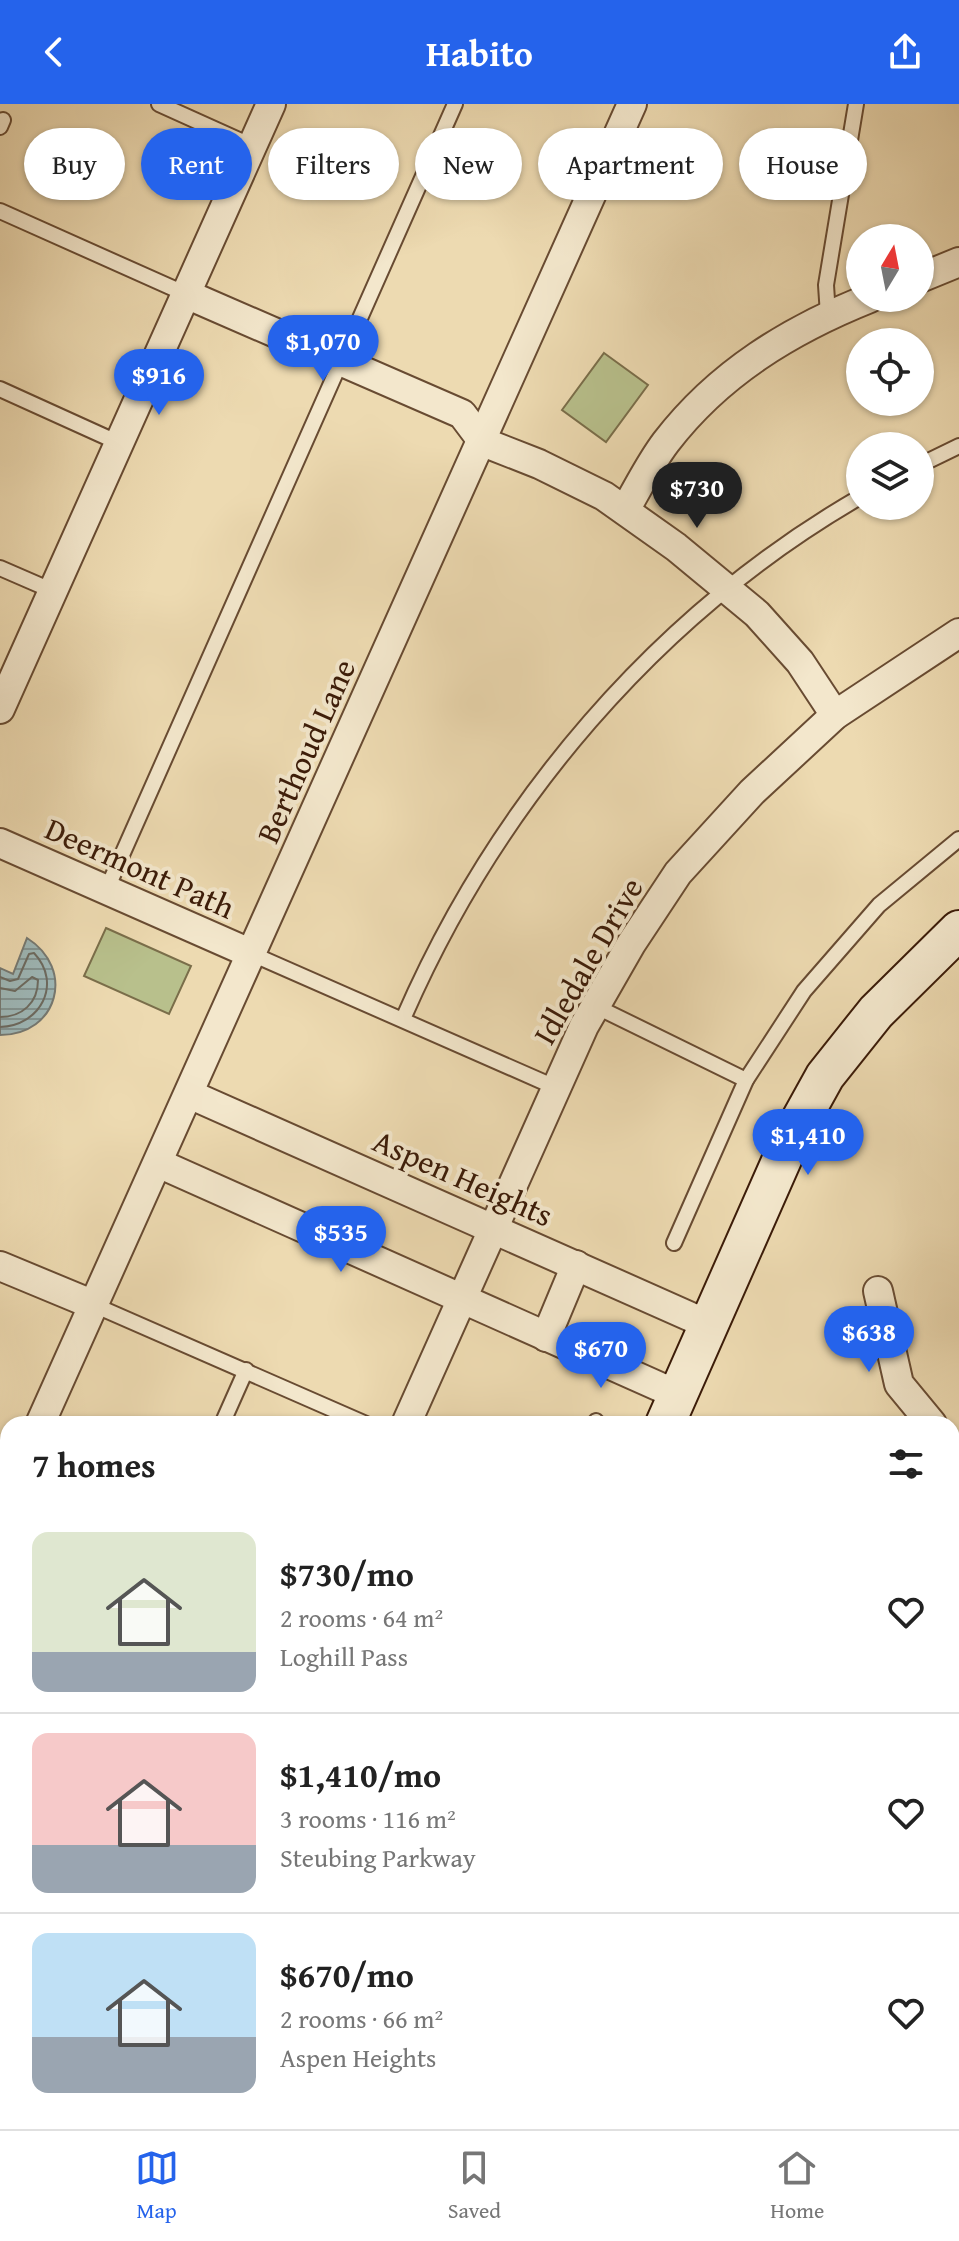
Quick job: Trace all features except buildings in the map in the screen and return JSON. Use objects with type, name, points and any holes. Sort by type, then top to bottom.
[{"type":"street","points":[[252,146],[271,104]]},
{"type":"street","name":"Berthoud Lane","points":[[44,1416],[632,104]]},
{"type":"street","points":[[0,709],[228,200]]},
{"type":"street","points":[[934,272],[959,262]]},
{"type":"street","points":[[186,294],[462,414],[483,442],[539,464],[625,510],[757,614],[800,662],[835,715]]},
{"type":"street","points":[[625,510],[665,443],[711,390],[766,348],[846,308]]},
{"type":"street","name":"Idledale Drive","points":[[410,1416],[595,1006],[678,873],[752,792],[835,715],[959,633]]},
{"type":"street","name":"Deermont Path","points":[[0,843],[252,954]]},
{"type":"street","points":[[158,1163],[546,1337],[671,1410],[794,1132],[825,1076],[876,1012],[959,930]]},
{"type":"street","name":"Aspen Heights","points":[[189,1094],[709,1325]]},
{"type":"street","points":[[546,1337],[576,1265]]},
{"type":"street","points":[[0,1266],[94,1305]]},
{"type":"street","points":[[878,1291],[899,1384],[925,1416]]},
{"type":"lane","points":[[159,104],[212,128]]},
{"type":"lane","points":[[106,891],[455,104]]},
{"type":"lane","points":[[828,315],[826,285],[856,104]]},
{"type":"lane","points":[[0,211],[186,294]]},
{"type":"lane","points":[[0,389],[119,443]]},
{"type":"lane","points":[[934,458],[959,446]]},
{"type":"lane","points":[[403,1019],[428,962],[461,902],[496,844],[544,776],[647,660],[727,589],[808,527],[846,505]]},
{"type":"lane","points":[[0,568],[53,591]]},
{"type":"lane","points":[[674,1243],[746,1080],[804,991],[879,905],[959,839]]},
{"type":"lane","points":[[252,954],[557,1088]]},
{"type":"lane","points":[[595,1006],[746,1080]]},
{"type":"lane","points":[[94,1305],[348,1416]]},
{"type":"lane","points":[[226,1416],[246,1370]]},
{"type":"green space","points":[[604,353],[648,385],[606,442],[562,410]]},
{"type":"green space","points":[[106,928],[191,966],[169,1014],[84,976]]},
{"type":"water","points":[[27,938],[42,951],[52,966],[54,998],[36,1024],[20,1032],[0,1035],[0,968],[13,974]]}]
